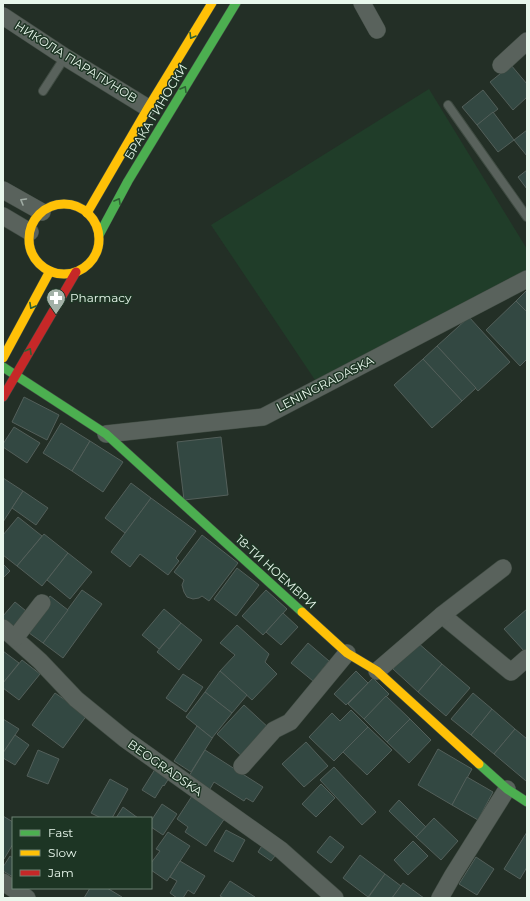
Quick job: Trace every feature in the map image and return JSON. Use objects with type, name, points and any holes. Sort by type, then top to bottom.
[{"type":"street","name":"БРАЌА ГИНОСКИ","points":[[87,213],[148,108],[212,3]]},
{"type":"street","name":"БРАЌА ГИНОСКИ","points":[[3,397],[76,272],[86,267],[94,258],[98,247],[98,235],[128,181],[236,3]]},
{"type":"street","points":[[362,3],[377,30]]},
{"type":"street","name":"НИКОЛА ПАРАПУНОВ","points":[[3,16],[65,57],[148,108]]},
{"type":"street","points":[[500,65],[527,41]]},
{"type":"street","points":[[3,190],[42,212]]},
{"type":"street","points":[[76,272],[58,274],[40,265],[33,255],[30,244],[30,232],[34,221],[42,212],[53,206],[65,204],[77,207],[87,213],[96,226],[98,235]]},
{"type":"street","points":[[3,216],[30,232]]},
{"type":"street","points":[[3,358],[50,271]]},
{"type":"street","name":"LENINGRADASKA","points":[[106,434],[263,416],[527,279]]},
{"type":"street","name":"18-ТИ НОЕМВРИ","points":[[3,367],[106,434],[347,653],[377,671],[520,793]]},
{"type":"street","points":[[377,671],[442,615],[503,568]]},
{"type":"street","points":[[9,633],[42,603]]},
{"type":"street","points":[[442,615],[511,672],[527,658]]},
{"type":"street","name":"BEOGRADSKA","points":[[9,633],[40,661],[76,699],[125,739],[281,850],[335,898]]},
{"type":"street","points":[[242,766],[274,730],[290,722],[347,653]]},
{"type":"street","points":[[440,898],[453,875],[520,793]]},
{"type":"street","points":[[3,882],[12,888]]},
{"type":"street","points":[[14,889],[28,898]]},
{"type":"lane","points":[[43,92],[65,57]]},
{"type":"lane","points":[[448,105],[527,217]]},
{"type":"shaded area","points":[[429,89],[527,249],[527,275],[315,380],[211,225]]},
{"type":"building","points":[[511,65],[527,84],[527,97],[513,110],[490,82]]},
{"type":"building","points":[[483,90],[498,109],[477,125],[462,107]]},
{"type":"building","points":[[493,112],[514,140],[498,152],[477,125]]},
{"type":"building","points":[[527,130],[527,156],[514,140]]},
{"type":"building","points":[[527,170],[527,189],[518,177]]},
{"type":"building","points":[[527,290],[527,312],[516,301]]},
{"type":"building","points":[[516,301],[527,312],[527,359],[520,366],[486,330]]},
{"type":"building","points":[[469,317],[510,362],[478,391],[437,346]]},
{"type":"building","points":[[437,346],[476,388],[462,401],[423,359]]},
{"type":"building","points":[[423,359],[462,401],[432,428],[394,385]]},
{"type":"building","points":[[24,397],[59,415],[47,440],[12,422]]},
{"type":"building","points":[[61,423],[90,441],[72,471],[43,453]]},
{"type":"building","points":[[14,427],[40,443],[27,463],[3,447],[3,444]]},
{"type":"building","points":[[221,437],[228,495],[184,500],[177,442]]},
{"type":"building","points":[[90,441],[123,462],[103,492],[72,471]]},
{"type":"building","points":[[3,478],[23,491],[3,522]]},
{"type":"building","points":[[131,483],[151,498],[125,533],[105,518]]},
{"type":"building","points":[[23,491],[48,508],[36,525],[12,508]]},
{"type":"building","points":[[151,498],[196,531],[176,558],[179,561],[168,575],[140,554],[130,567],[111,552]]},
{"type":"building","points":[[18,517],[42,536],[17,566],[3,555],[3,535]]},
{"type":"building","points":[[44,534],[68,553],[42,586],[17,566]]},
{"type":"building","points":[[202,535],[238,563],[209,601],[202,596],[193,599],[187,597],[182,585],[184,580],[174,572]]},
{"type":"building","points":[[68,553],[92,572],[70,599],[47,580]]},
{"type":"building","points":[[3,564],[10,571],[3,578]]},
{"type":"building","points":[[237,568],[259,585],[236,616],[214,599]]},
{"type":"building","points":[[82,590],[102,604],[63,658],[43,643]]},
{"type":"building","points":[[266,590],[287,609],[263,635],[242,616]]},
{"type":"building","points":[[50,596],[68,610],[43,643],[25,630]]},
{"type":"building","points":[[15,602],[31,615],[18,632],[3,620],[3,616]]},
{"type":"building","points":[[164,609],[181,623],[159,649],[142,635]]},
{"type":"building","points":[[527,609],[527,650],[525,652],[504,629]]},
{"type":"building","points":[[283,613],[298,627],[281,645],[266,632]]},
{"type":"building","points":[[181,623],[202,640],[179,670],[157,652]]},
{"type":"building","points":[[237,625],[269,654],[265,662],[277,674],[252,700],[220,671],[235,655],[220,643]]},
{"type":"building","points":[[417,642],[442,664],[418,692],[393,669]]},
{"type":"building","points":[[308,643],[329,661],[313,681],[291,663]]},
{"type":"building","points":[[3,651],[19,663],[3,683]]},
{"type":"building","points":[[22,660],[40,674],[19,700],[3,688],[3,683]]},
{"type":"building","points":[[442,664],[470,688],[446,716],[418,692]]},
{"type":"building","points":[[220,671],[247,695],[232,713],[205,692]]},
{"type":"building","points":[[356,671],[368,683],[346,705],[334,694]]},
{"type":"building","points":[[183,674],[203,687],[186,712],[166,698]]},
{"type":"building","points":[[373,678],[389,694],[364,719],[348,704]]},
{"type":"building","points":[[205,692],[232,713],[212,738],[186,717]]},
{"type":"building","points":[[55,693],[87,715],[63,748],[32,725]]},
{"type":"building","points":[[473,693],[492,709],[471,735],[451,719]]},
{"type":"building","points":[[386,696],[410,719],[387,742],[364,719]]},
{"type":"building","points":[[244,705],[270,729],[244,758],[217,734]]},
{"type":"building","points":[[492,709],[515,729],[494,754],[471,735]]},
{"type":"building","points":[[351,710],[368,727],[334,761],[309,737],[332,713],[340,721]]},
{"type":"building","points":[[3,719],[19,729],[3,753]]},
{"type":"building","points":[[410,719],[431,740],[409,763],[387,742]]},
{"type":"building","points":[[197,726],[212,738],[213,737],[191,772],[174,761]]},
{"type":"building","points":[[368,727],[392,750],[367,775],[343,752]]},
{"type":"building","points":[[515,729],[527,739],[526,781],[494,754]]},
{"type":"building","points":[[15,735],[29,745],[15,765],[3,758],[3,753]]},
{"type":"building","points":[[306,742],[328,766],[304,787],[282,764]]},
{"type":"building","points":[[438,749],[472,769],[452,805],[418,785]]},
{"type":"building","points":[[38,750],[59,759],[48,784],[27,776]]},
{"type":"building","points":[[205,750],[263,787],[253,802],[246,798],[244,801],[214,782],[207,794],[186,781]]},
{"type":"building","points":[[157,766],[171,775],[155,798],[142,790]]},
{"type":"building","points":[[334,767],[376,812],[362,825],[320,780]]},
{"type":"building","points":[[467,777],[493,792],[478,820],[452,805]]},
{"type":"building","points":[[110,779],[128,789],[113,817],[99,817],[91,813]]},
{"type":"building","points":[[321,784],[335,798],[316,817],[302,804]]},
{"type":"building","points":[[192,796],[225,818],[206,846],[185,832],[188,827],[177,819]]},
{"type":"building","points":[[399,800],[426,827],[416,837],[389,811]]},
{"type":"building","points":[[162,804],[177,814],[163,835],[152,828],[152,819]]},
{"type":"building","points":[[123,807],[137,817],[117,817]]},
{"type":"building","points":[[3,816],[12,821],[12,846],[4,859]]},
{"type":"building","points":[[434,818],[458,841],[441,860],[416,837]]},
{"type":"building","points":[[226,830],[245,840],[233,862],[214,851]]},
{"type":"building","points":[[168,832],[190,846],[167,881],[152,871],[152,862],[160,851],[156,849]]},
{"type":"building","points":[[527,832],[527,867],[520,879],[504,869]]},
{"type":"building","points":[[330,836],[344,847],[331,863],[317,852]]},
{"type":"building","points":[[265,841],[279,851],[271,861],[258,852]]},
{"type":"building","points":[[413,841],[428,856],[408,875],[394,860]]},
{"type":"building","points":[[360,855],[385,874],[368,897],[343,878]]},
{"type":"building","points":[[10,856],[12,857],[12,876],[3,871],[3,867]]},
{"type":"building","points":[[476,857],[494,869],[477,895],[459,884]]},
{"type":"building","points":[[180,861],[205,876],[194,894],[188,890],[183,898],[177,898],[170,893],[177,881],[170,877]]},
{"type":"building","points":[[385,874],[401,886],[392,898],[368,898]]},
{"type":"building","points":[[230,881],[255,897],[224,898],[220,896]]},
{"type":"building","points":[[403,883],[424,898],[392,898]]},
{"type":"building","points":[[89,889],[109,889],[122,897],[122,898],[84,898]]},
{"type":"traffic: fast","points":[[99,235],[128,181],[236,3]]},
{"type":"traffic: fast","points":[[3,367],[106,434],[302,612]]},
{"type":"traffic: fast","points":[[479,764],[507,789],[527,802]]},
{"type":"traffic: slow","points":[[87,213],[148,108],[212,3]]},
{"type":"traffic: slow","points":[[64,204],[83,210],[93,220],[99,239],[93,258],[83,268],[64,274],[45,268],[35,258],[29,239],[35,220],[45,210],[64,204]]},
{"type":"traffic: slow","points":[[3,358],[50,271]]},
{"type":"traffic: slow","points":[[302,612],[347,653],[377,671],[479,764]]},
{"type":"traffic: jam","points":[[3,397],[76,272]]},
{"type":"place","name":"Pharmacy","points":[[56,315]]}]
